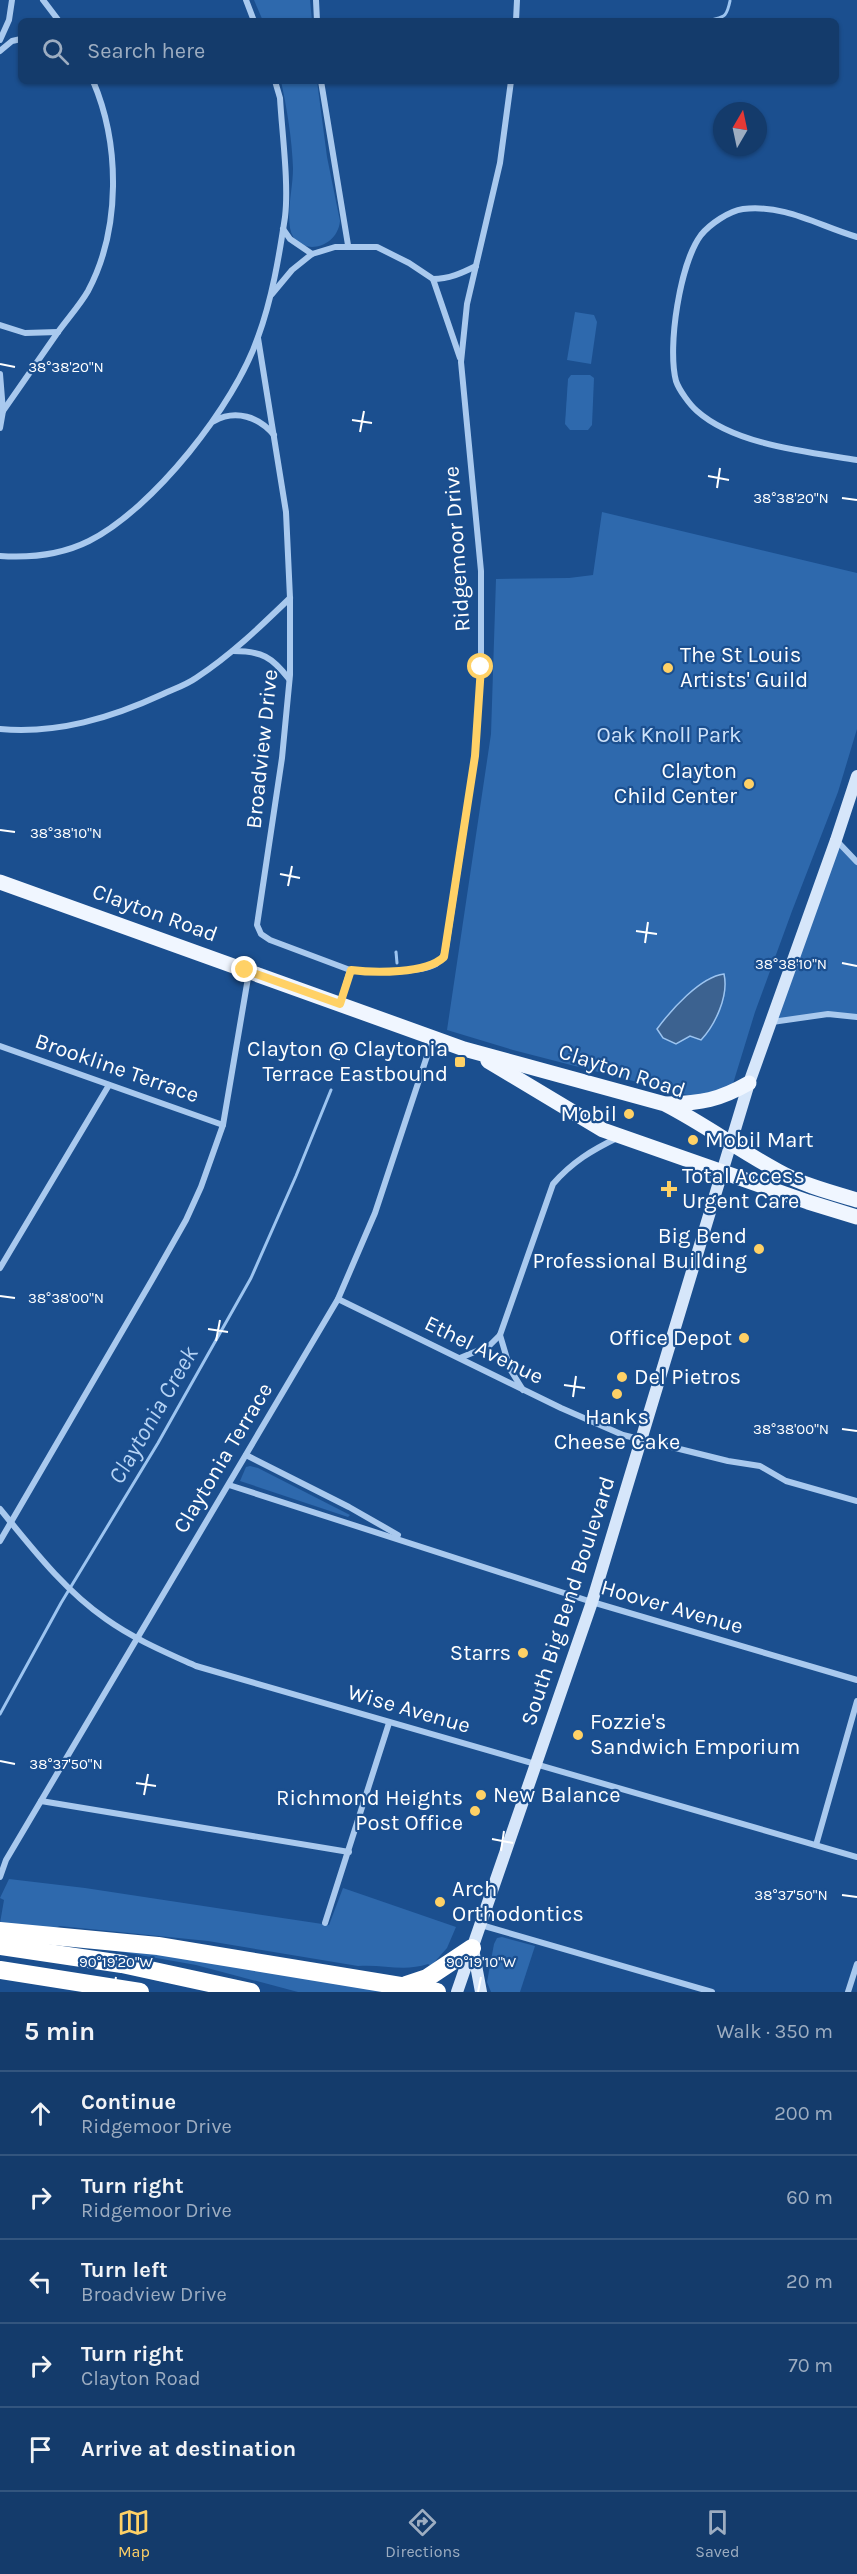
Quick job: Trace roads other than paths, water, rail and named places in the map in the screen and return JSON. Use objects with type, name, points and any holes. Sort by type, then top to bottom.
[{"type":"highway","points":[[0,1931],[168,1948],[437,1992]]},
{"type":"highway","points":[[0,1946],[140,1967],[251,1992]]},
{"type":"highway","points":[[405,1986],[427,1978],[472,1948]]},
{"type":"highway","points":[[0,1971],[56,1992]]},
{"type":"highway","points":[[0,1971],[140,1992]]},
{"type":"main road","name":"South Big Bend Boulevard","points":[[457,1992],[592,1602],[724,1172],[749,1083],[857,776]]},
{"type":"main road","name":"Clayton Road","points":[[0,882],[464,1048],[665,1104],[692,1117],[778,1171],[810,1186],[857,1200]]},
{"type":"main road","name":"Clayton Road","points":[[464,1048],[518,1078],[586,1121],[619,1137],[808,1202],[857,1216]]},
{"type":"main road","points":[[665,1104],[694,1104],[725,1097],[749,1083]]},
{"type":"main road","points":[[472,1948],[481,1992]]},
{"type":"street","points":[[0,40],[9,20],[12,0]]},
{"type":"street","points":[[43,0],[57,18]]},
{"type":"street","points":[[246,0],[253,18]]},
{"type":"street","points":[[316,0],[317,18]]},
{"type":"street","points":[[515,2],[516,18]]},
{"type":"street","points":[[0,51],[12,41],[18,40]]},
{"type":"street","points":[[3,411],[88,291],[103,254],[111,212],[112,149],[101,98],[94,84]]},
{"type":"street","points":[[0,556],[31,556],[66,550],[109,529],[160,486],[211,423],[239,377],[258,338],[270,296],[285,214],[284,155],[280,98],[276,84]]},
{"type":"street","points":[[321,84],[348,245]]},
{"type":"street","name":"Ridgemoor Drive","points":[[351,970],[420,968],[438,963],[444,957],[446,948],[475,756],[481,667],[481,571],[461,362],[467,304],[500,163],[511,84]]},
{"type":"street","points":[[857,237],[801,215],[773,208],[741,209],[719,219],[701,235],[688,262],[675,314],[673,348],[677,382],[695,409],[717,426],[763,441],[857,460]]},
{"type":"street","points":[[283,229],[290,239],[312,254]]},
{"type":"street","points":[[270,296],[292,270],[312,254],[348,245],[377,247],[409,263],[433,279],[461,362]]},
{"type":"street","points":[[433,279],[453,277],[476,266]]},
{"type":"street","points":[[0,326],[25,333],[58,332]]},
{"type":"street","name":"Broadview Drive","points":[[258,338],[286,512],[290,598],[289,679],[282,758],[257,925],[261,934],[270,940],[351,970]]},
{"type":"street","points":[[0,374],[3,411],[0,428]]},
{"type":"street","points":[[211,423],[226,416],[243,416],[259,421],[275,435]]},
{"type":"street","points":[[0,729],[20,731],[66,727],[122,713],[194,680],[233,651],[290,598]]},
{"type":"street","points":[[233,651],[253,651],[269,658],[289,679]]},
{"type":"street","points":[[836,840],[857,862]]},
{"type":"street","points":[[340,1004],[351,970]]},
{"type":"street","points":[[0,1541],[186,1220],[201,1187],[223,1125],[250,972]]},
{"type":"street","points":[[769,1023],[828,1014],[857,1017]]},
{"type":"street","name":"Claytonia Terrace","points":[[0,1877],[6,1860],[338,1299],[375,1213],[433,1037]]},
{"type":"street","name":"Brookline Terrace","points":[[0,1046],[223,1125]]},
{"type":"street","points":[[0,1268],[109,1085]]},
{"type":"street","points":[[460,1358],[489,1346],[500,1335],[553,1185],[568,1167],[585,1154],[619,1137]]},
{"type":"street","name":"Ethel Avenue","points":[[338,1299],[523,1390],[623,1435],[728,1461],[760,1466],[786,1481],[857,1501]]},
{"type":"street","points":[[500,1335],[510,1369],[523,1390]]},
{"type":"street","name":"Hoover Avenue","points":[[246,1455],[349,1507],[409,1541]]},
{"type":"street","name":"Hoover Avenue","points":[[229,1485],[409,1541],[592,1602],[857,1680]]},
{"type":"street","name":"Wise Avenue","points":[[0,1509],[64,1583],[105,1618],[136,1638],[196,1666],[857,1857]]},
{"type":"street","points":[[816,1845],[857,1701]]},
{"type":"street","points":[[325,1923],[390,1723]]},
{"type":"street","points":[[41,1801],[349,1852]]},
{"type":"street","points":[[481,1925],[712,1992]]},
{"type":"street","points":[[848,1992],[857,1964]]},
{"type":"waterway","points":[[717,18],[725,14],[730,1]]},
{"type":"waterway","points":[[396,952],[397,963]]},
{"type":"waterway","name":"Claytonia Creek","points":[[0,1714],[61,1603],[158,1443],[251,1278],[331,1090]]},
{"type":"place","name":"The St Louis Artists' Guild","points":[[668,668]]},
{"type":"place","name":"Clayton Child Center","points":[[749,784]]},
{"type":"place","name":"Clayton @ Claytonia Terrace Eastbound","points":[[460,1062]]},
{"type":"place","name":"Mobil","points":[[629,1114]]},
{"type":"place","name":"Mobil Mart","points":[[693,1140]]},
{"type":"place","name":"Total Access Urgent Care","points":[[669,1189]]},
{"type":"place","name":"Big Bend Professional Building","points":[[759,1249]]},
{"type":"place","name":"Office Depot","points":[[744,1338]]},
{"type":"place","name":"Del Pietros","points":[[622,1377]]},
{"type":"place","name":"Hanks Cheese Cake","points":[[617,1394]]},
{"type":"place","name":"Starrs","points":[[523,1653]]},
{"type":"place","name":"Fozzie's Sandwich Emporium","points":[[578,1735]]},
{"type":"place","name":"New Balance","points":[[481,1795]]},
{"type":"place","name":"Richmond Heights Post Office","points":[[475,1811]]},
{"type":"place","name":"Arch Orthodontics","points":[[440,1902]]},
{"type":"park label","name":"Oak Knoll Park","points":[[669,735]]}]
